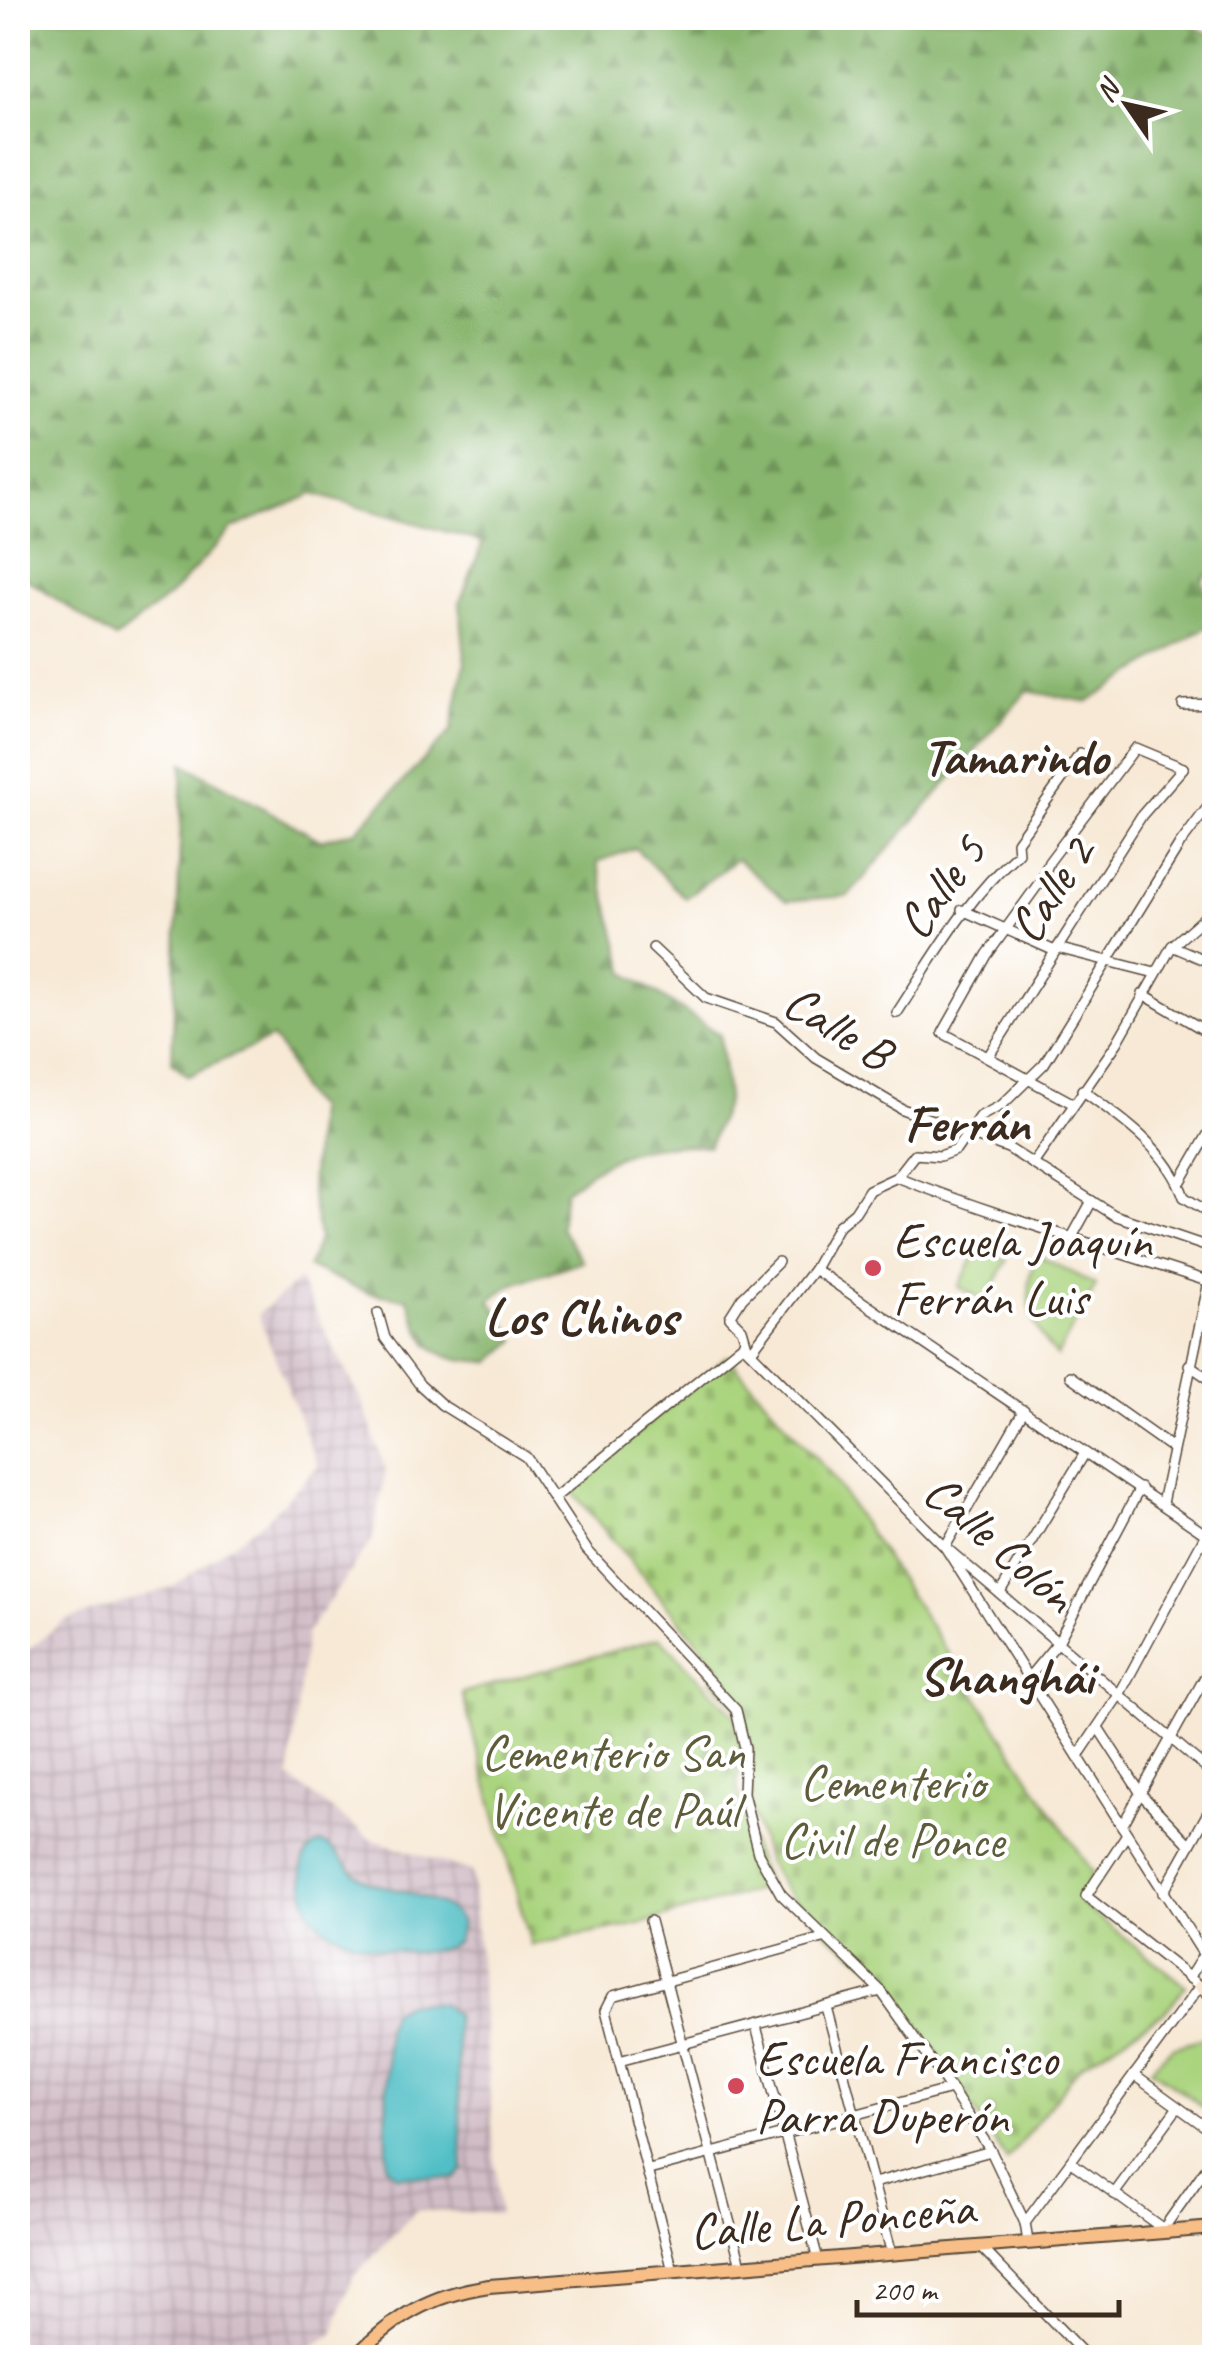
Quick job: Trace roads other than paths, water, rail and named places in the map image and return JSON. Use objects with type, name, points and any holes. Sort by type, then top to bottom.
[{"type":"main road","name":"Calle La Ponceña","points":[[354,2358],[394,2319],[430,2299],[457,2291],[1214,2228]]},
{"type":"street","points":[[1183,705],[1214,704]]},
{"type":"street","name":"Calle 2","points":[[988,1057],[1142,815],[1183,768],[1135,748],[1049,862],[1007,930]]},
{"type":"street","name":"Calle 5","points":[[897,1014],[962,910],[1018,852],[1017,842],[1080,754]]},
{"type":"street","points":[[750,1348],[814,1269],[838,1226],[855,1212],[869,1190],[897,1176],[915,1154],[948,1154],[963,1145],[979,1117],[1002,1105],[1044,1064],[1180,844],[1214,799]]},
{"type":"street","points":[[1033,1164],[1072,1103],[1118,1043],[1172,946],[1214,909]]},
{"type":"street","points":[[962,910],[1056,949],[1155,973]]},
{"type":"street","points":[[1007,930],[987,954],[943,1032],[1026,1082],[1072,1103]]},
{"type":"street","points":[[1172,946],[1214,964]]},
{"type":"street","name":"Calle B","points":[[653,948],[706,998],[776,1022],[816,1058],[919,1117],[970,1133],[1033,1164],[1114,1214],[1214,1250]]},
{"type":"street","points":[[1142,994],[1214,1036]]},
{"type":"street","points":[[1082,1090],[1130,1123],[1181,1180],[1184,1197],[1214,1216]]},
{"type":"street","points":[[1181,1180],[1214,1124]]},
{"type":"street","points":[[897,1176],[975,1209],[1207,1281]]},
{"type":"street","points":[[1072,1236],[1092,1202]]},
{"type":"street","points":[[1162,1503],[1202,1298],[1214,1258]]},
{"type":"street","points":[[750,1348],[742,1329],[730,1317],[742,1298],[778,1262]]},
{"type":"street","points":[[814,1269],[1210,1537]]},
{"type":"street","points":[[1202,1298],[1214,1294]]},
{"type":"street","points":[[1202,1298],[1214,1304]]},
{"type":"street","points":[[378,1313],[385,1338],[420,1384],[442,1405],[519,1450],[587,1550],[736,1710],[745,1748],[743,1793],[758,1854],[781,1894],[881,1991],[951,2090],[991,2151],[1025,2223],[1028,2242]]},
{"type":"street","points":[[554,1498],[737,1345],[750,1348]]},
{"type":"street","name":"Calle Colón","points":[[750,1348],[945,1548],[1214,1774]]},
{"type":"street","points":[[1189,1364],[1214,1382]]},
{"type":"street","points":[[1070,1376],[1172,1448]]},
{"type":"street","points":[[1024,1410],[945,1548],[1204,1955]]},
{"type":"street","points":[[1001,1592],[1085,1453]]},
{"type":"street","points":[[1029,1677],[1058,1642],[1140,1488]]},
{"type":"street","points":[[1078,1756],[1099,1729],[1210,1537],[1214,1519]]},
{"type":"street","points":[[1214,1661],[1086,1896],[1214,1998]]},
{"type":"street","points":[[1099,1729],[1142,1795],[1190,1844]]},
{"type":"street","points":[[1163,1893],[1214,1802]]},
{"type":"street","points":[[650,1921],[740,2265]]},
{"type":"street","points":[[673,2271],[606,2010],[613,1996],[823,1938]]},
{"type":"street","points":[[1189,1978],[1214,1938]]},
{"type":"street","points":[[1025,2223],[1200,1986]]},
{"type":"street","points":[[619,2061],[881,1991]]},
{"type":"street","points":[[826,2007],[892,2254]]},
{"type":"street","points":[[756,2026],[818,2260]]},
{"type":"street","points":[[1134,2075],[1214,2133]]},
{"type":"street","points":[[649,2170],[951,2090]]},
{"type":"street","points":[[1114,2194],[1178,2108]]},
{"type":"street","points":[[874,2183],[991,2151]]},
{"type":"street","points":[[1070,2162],[1161,2230],[1214,2157]]},
{"type":"street","points":[[980,2246],[1088,2358]]},
{"type":"water","points":[[320,1843],[369,1882],[446,1908],[461,1924],[457,1941],[427,1952],[407,1952],[364,1944],[328,1929],[310,1910],[303,1875],[306,1856]]},
{"type":"water","points":[[406,2003],[442,2003],[455,2015],[463,2169],[454,2179],[396,2175],[387,2166],[386,2026],[392,2011]]},
{"type":"place","name":"Escuela Joaquín Ferrán Luis","points":[[873,1268]]},
{"type":"place","name":"Escuela Francisco Parra Duperón","points":[[736,2086]]},
{"type":"district","name":"Tamarindo","points":[[1015,756]]},
{"type":"district","name":"Ferrán","points":[[967,1123]]},
{"type":"district","name":"Los Chinos","points":[[581,1316]]},
{"type":"district","name":"Shanghái","points":[[1006,1676]]},
{"type":"park label","name":"Cementerio San Vicente de Paúl","points":[[613,1780]]},
{"type":"park label","name":"Cementerio Civil de Ponce","points":[[892,1810]]}]
